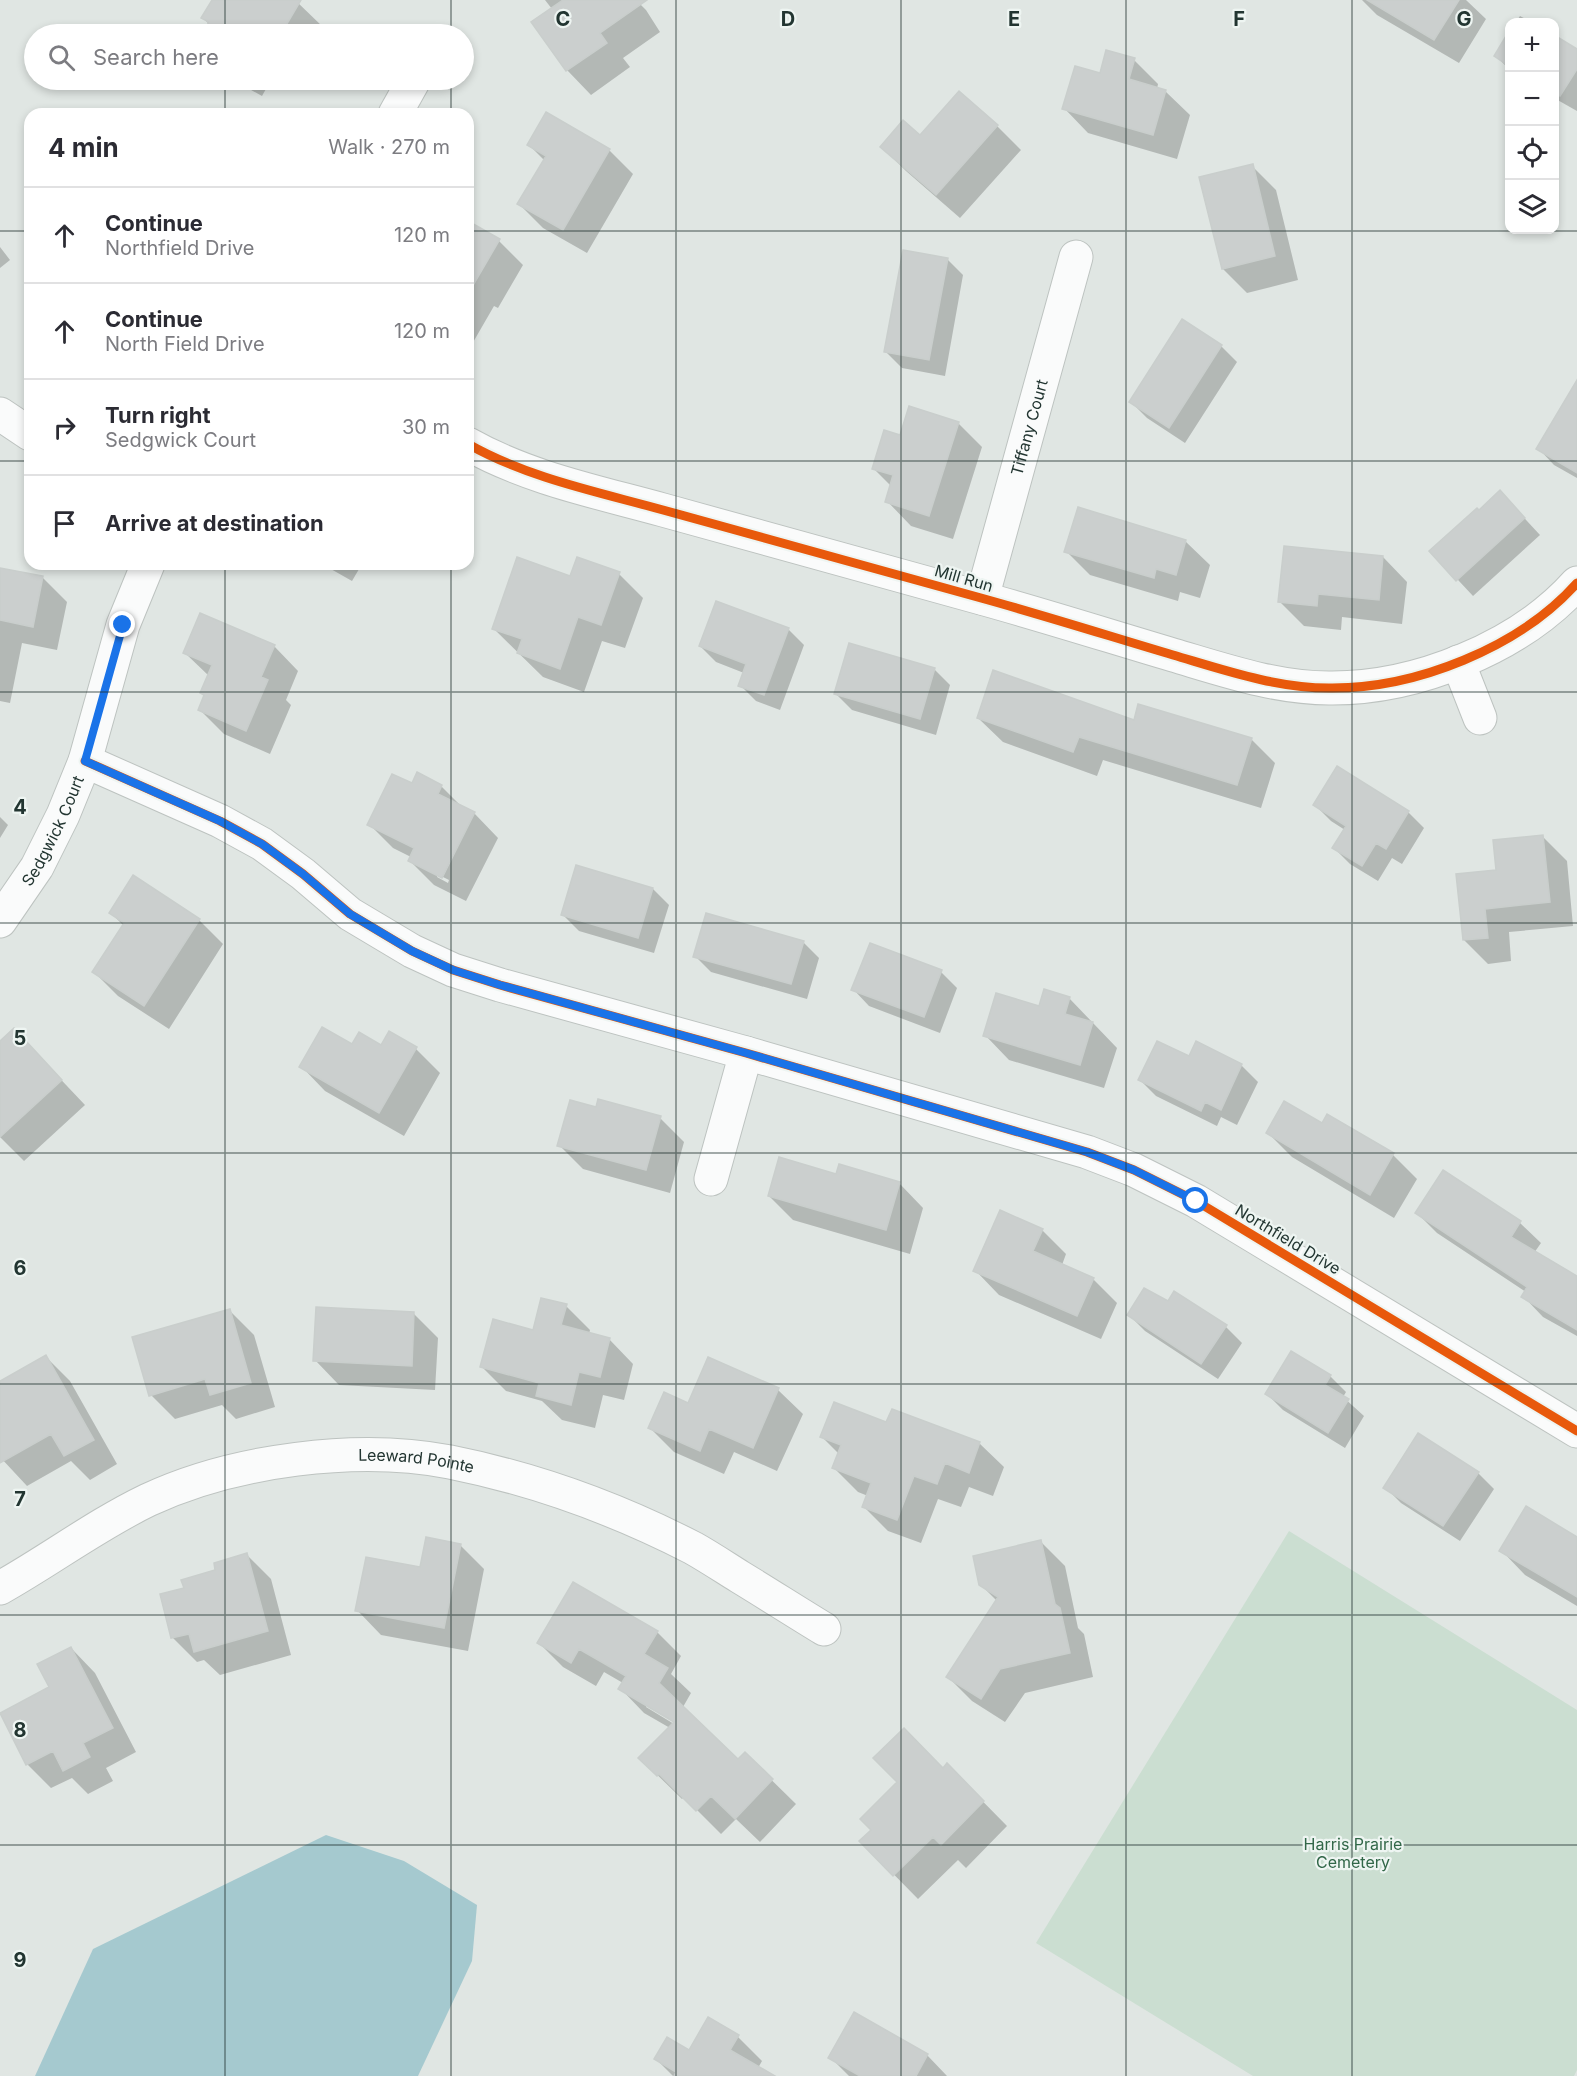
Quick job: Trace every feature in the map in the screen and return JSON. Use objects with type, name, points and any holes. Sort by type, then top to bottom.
[{"type":"street","points":[[398,108],[408,90]]},
{"type":"street","name":"Tiffany Court","points":[[982,598],[1076,257]]},
{"type":"street","points":[[0,414],[24,430]]},
{"type":"street","name":"Mill Run","points":[[474,447],[543,477],[982,598],[1222,670],[1278,683],[1328,688],[1383,685],[1428,674],[1494,647],[1528,625],[1577,583]]},
{"type":"street","name":"Sedgwick Court","points":[[0,921],[38,867],[63,815],[85,761],[123,625],[146,570]]},
{"type":"street","points":[[1458,662],[1480,718]]},
{"type":"street","name":"Northfield Drive","points":[[85,761],[220,821],[262,844],[303,874],[350,914],[412,951],[453,970],[1065,1146],[1134,1170],[1196,1201],[1577,1431]]},
{"type":"street","points":[[711,1179],[746,1053]]},
{"type":"street","name":"Leeward Pointe","points":[[0,1588],[103,1524],[149,1500],[205,1479],[255,1466],[324,1456],[394,1456],[459,1464],[520,1479],[640,1522],[696,1550],[824,1629]]},
{"type":"green space","name":"Harris Prairie Cemetery","points":[[1289,1531],[1577,1710],[1577,2070],[1574,2076],[1253,2076],[1036,1943]]},
{"type":"water","points":[[326,1835],[404,1861],[477,1905],[472,1961],[418,2076],[35,2076],[93,1949]]},
{"type":"building","points":[[212,0],[301,0],[287,24],[208,24],[209,22],[201,18]]},
{"type":"building","points":[[563,0],[647,0],[600,33],[607,43],[566,71],[531,22]]},
{"type":"building","points":[[1367,0],[1459,0],[1434,40]]},
{"type":"building","points":[[1505,38],[1505,63],[1494,56]]},
{"type":"building","points":[[1559,38],[1577,49],[1577,69],[1560,96]]},
{"type":"building","points":[[1106,50],[1135,58],[1129,79],[1166,90],[1153,135],[1062,109],[1075,66],[1100,73]]},
{"type":"building","points":[[959,91],[998,125],[936,195],[880,147],[903,120],[920,135]]},
{"type":"building","points":[[546,112],[610,149],[563,230],[517,204],[546,156],[527,145]]},
{"type":"building","points":[[1253,164],[1275,256],[1222,269],[1199,177]]},
{"type":"building","points":[[474,224],[500,239],[474,284]]},
{"type":"building","points":[[903,250],[948,258],[929,360],[884,352]]},
{"type":"building","points":[[1182,319],[1222,345],[1169,428],[1129,402]]},
{"type":"building","points":[[1577,380],[1577,473],[1536,449]]},
{"type":"building","points":[[909,406],[959,422],[929,516],[885,502],[893,475],[872,469],[884,430],[900,435]]},
{"type":"building","points":[[1500,490],[1525,518],[1456,581],[1429,551]]},
{"type":"building","points":[[1078,507],[1186,540],[1176,575],[1156,569],[1154,578],[1064,552]]},
{"type":"building","points":[[1284,546],[1383,556],[1379,600],[1318,594],[1317,606],[1278,602]]},
{"type":"building","points":[[517,557],[570,576],[577,557],[620,572],[601,625],[578,617],[560,669],[517,653],[522,639],[492,629]]},
{"type":"building","points":[[0,568],[43,576],[33,627],[0,620]]},
{"type":"building","points":[[716,601],[789,628],[764,695],[738,686],[746,664],[699,646]]},
{"type":"building","points":[[200,613],[275,645],[261,677],[268,680],[246,731],[198,710],[204,695],[200,693],[212,665],[183,653]]},
{"type":"building","points":[[849,643],[935,668],[920,719],[834,694]]},
{"type":"building","points":[[993,670],[1134,720],[1138,704],[1252,738],[1237,785],[1079,737],[1073,752],[977,718]]},
{"type":"building","points":[[1337,766],[1409,811],[1386,849],[1376,843],[1362,866],[1332,848],[1346,826],[1313,805]]},
{"type":"building","points":[[417,772],[442,785],[438,794],[475,812],[442,878],[408,861],[414,848],[367,825],[392,774],[412,783]]},
{"type":"building","points":[[1543,835],[1550,902],[1485,909],[1488,938],[1463,940],[1456,874],[1496,870],[1493,840]]},
{"type":"building","points":[[576,865],[653,888],[638,938],[561,915]]},
{"type":"building","points":[[133,875],[200,919],[144,1006],[92,972],[124,923],[109,913]]},
{"type":"building","points":[[706,913],[804,941],[791,984],[693,957]]},
{"type":"building","points":[[870,943],[942,970],[924,1017],[851,990]]},
{"type":"building","points":[[1044,989],[1070,997],[1065,1014],[1093,1022],[1080,1065],[983,1036],[996,993],[1039,1006]]},
{"type":"building","points":[[322,1027],[352,1044],[359,1032],[381,1045],[389,1031],[417,1047],[379,1113],[299,1067]]},
{"type":"building","points":[[14,1028],[62,1080],[0,1137],[0,1041]]},
{"type":"building","points":[[1157,1041],[1189,1056],[1196,1041],[1242,1064],[1221,1110],[1205,1102],[1201,1111],[1138,1080]]},
{"type":"building","points":[[598,1099],[661,1116],[646,1170],[557,1146],[570,1100],[596,1107]]},
{"type":"building","points":[[1284,1101],[1322,1123],[1327,1114],[1394,1153],[1370,1195],[1266,1133]]},
{"type":"building","points":[[779,1157],[836,1174],[839,1164],[900,1182],[886,1230],[768,1196]]},
{"type":"building","points":[[1443,1170],[1521,1221],[1511,1237],[1577,1276],[1577,1330],[1521,1297],[1527,1287],[1415,1213]]},
{"type":"building","points":[[1000,1210],[1043,1229],[1033,1251],[1094,1278],[1077,1316],[973,1271]]},
{"type":"building","points":[[1144,1288],[1168,1301],[1174,1291],[1227,1325],[1201,1364],[1127,1315]]},
{"type":"building","points":[[541,1298],[567,1304],[561,1325],[610,1338],[600,1377],[579,1372],[571,1405],[536,1396],[539,1383],[480,1367],[493,1319],[533,1330]]},
{"type":"building","points":[[316,1307],[414,1312],[412,1366],[313,1361]]},
{"type":"building","points":[[230,1309],[251,1383],[210,1395],[205,1379],[149,1396],[132,1337]]},
{"type":"building","points":[[1291,1351],[1331,1375],[1325,1385],[1349,1399],[1328,1433],[1265,1394]]},
{"type":"building","points":[[46,1355],[94,1440],[64,1456],[51,1434],[0,1463],[0,1381]]},
{"type":"building","points":[[708,1357],[779,1388],[753,1448],[709,1429],[700,1451],[648,1428],[664,1392],[688,1403]]},
{"type":"building","points":[[834,1402],[886,1422],[892,1409],[980,1442],[969,1473],[945,1463],[937,1484],[914,1476],[897,1520],[862,1507],[871,1483],[832,1468],[841,1445],[820,1437]]},
{"type":"building","points":[[1418,1433],[1479,1472],[1443,1526],[1383,1488]]},
{"type":"building","points":[[1526,1506],[1577,1537],[1577,1597],[1499,1551]]},
{"type":"building","points":[[426,1537],[461,1544],[444,1628],[355,1611],[366,1557],[420,1567]]},
{"type":"building","points":[[1041,1540],[1055,1604],[1060,1608],[1070,1653],[1000,1669],[981,1699],[946,1677],[998,1597],[979,1585],[973,1556]]},
{"type":"building","points":[[247,1553],[268,1631],[194,1652],[189,1634],[171,1638],[160,1594],[184,1588],[181,1580],[215,1570],[214,1563]]},
{"type":"building","points":[[573,1582],[658,1631],[644,1654],[668,1668],[659,1683],[738,1759],[745,1752],[773,1779],[735,1819],[711,1796],[696,1811],[659,1774],[657,1776],[638,1758],[674,1722],[618,1689],[626,1676],[579,1649],[571,1663],[537,1643]]},
{"type":"building","points":[[71,1647],[113,1728],[83,1743],[90,1757],[63,1771],[53,1751],[26,1765],[0,1713],[49,1687],[37,1664]]},
{"type":"building","points":[[904,1728],[943,1768],[947,1763],[984,1801],[941,1845],[933,1837],[893,1876],[859,1841],[871,1830],[860,1819],[897,1782],[873,1758]]},
{"type":"building","points":[[854,2012],[928,2054],[916,2076],[860,2076],[828,2058]]},
{"type":"building","points":[[708,2017],[739,2035],[730,2050],[775,2076],[674,2076],[676,2072],[654,2059],[667,2037],[689,2050]]},
{"type":"cycle path","points":[[474,447],[515,466],[564,483],[1005,605],[1231,672],[1289,685],[1329,688],[1362,686],[1396,681],[1464,660],[1526,627],[1577,583]]},
{"type":"cycle path","points":[[85,761],[220,821],[262,844],[303,874],[350,914],[412,951],[453,970],[1087,1152],[1134,1170],[1196,1201],[1577,1431]]},
{"type":"route","points":[[123,625],[85,761],[220,821],[262,844],[303,874],[350,914],[412,951],[453,970],[500,985],[746,1053],[1087,1152],[1134,1170],[1196,1201]]}]
